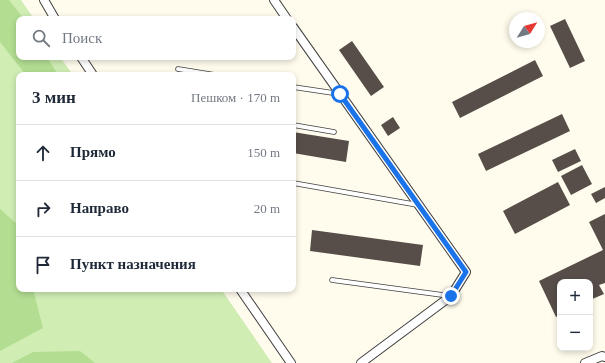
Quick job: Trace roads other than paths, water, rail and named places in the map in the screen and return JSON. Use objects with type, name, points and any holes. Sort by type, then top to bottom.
[{"type":"street","points":[[44,0],[53,16]]},
{"type":"street","points":[[274,0],[285,16]]},
{"type":"street","points":[[296,31],[466,272],[451,296],[361,363]]},
{"type":"street","points":[[83,60],[91,72]]},
{"type":"street","points":[[242,292],[291,363]]},
{"type":"street","points":[[586,363],[602,356],[605,357]]},
{"type":"lane","points":[[178,69],[196,72]]},
{"type":"lane","points":[[296,87],[340,94]]},
{"type":"lane","points":[[296,126],[334,132]]},
{"type":"lane","points":[[296,184],[419,205]]},
{"type":"lane","points":[[332,280],[451,296]]}]
